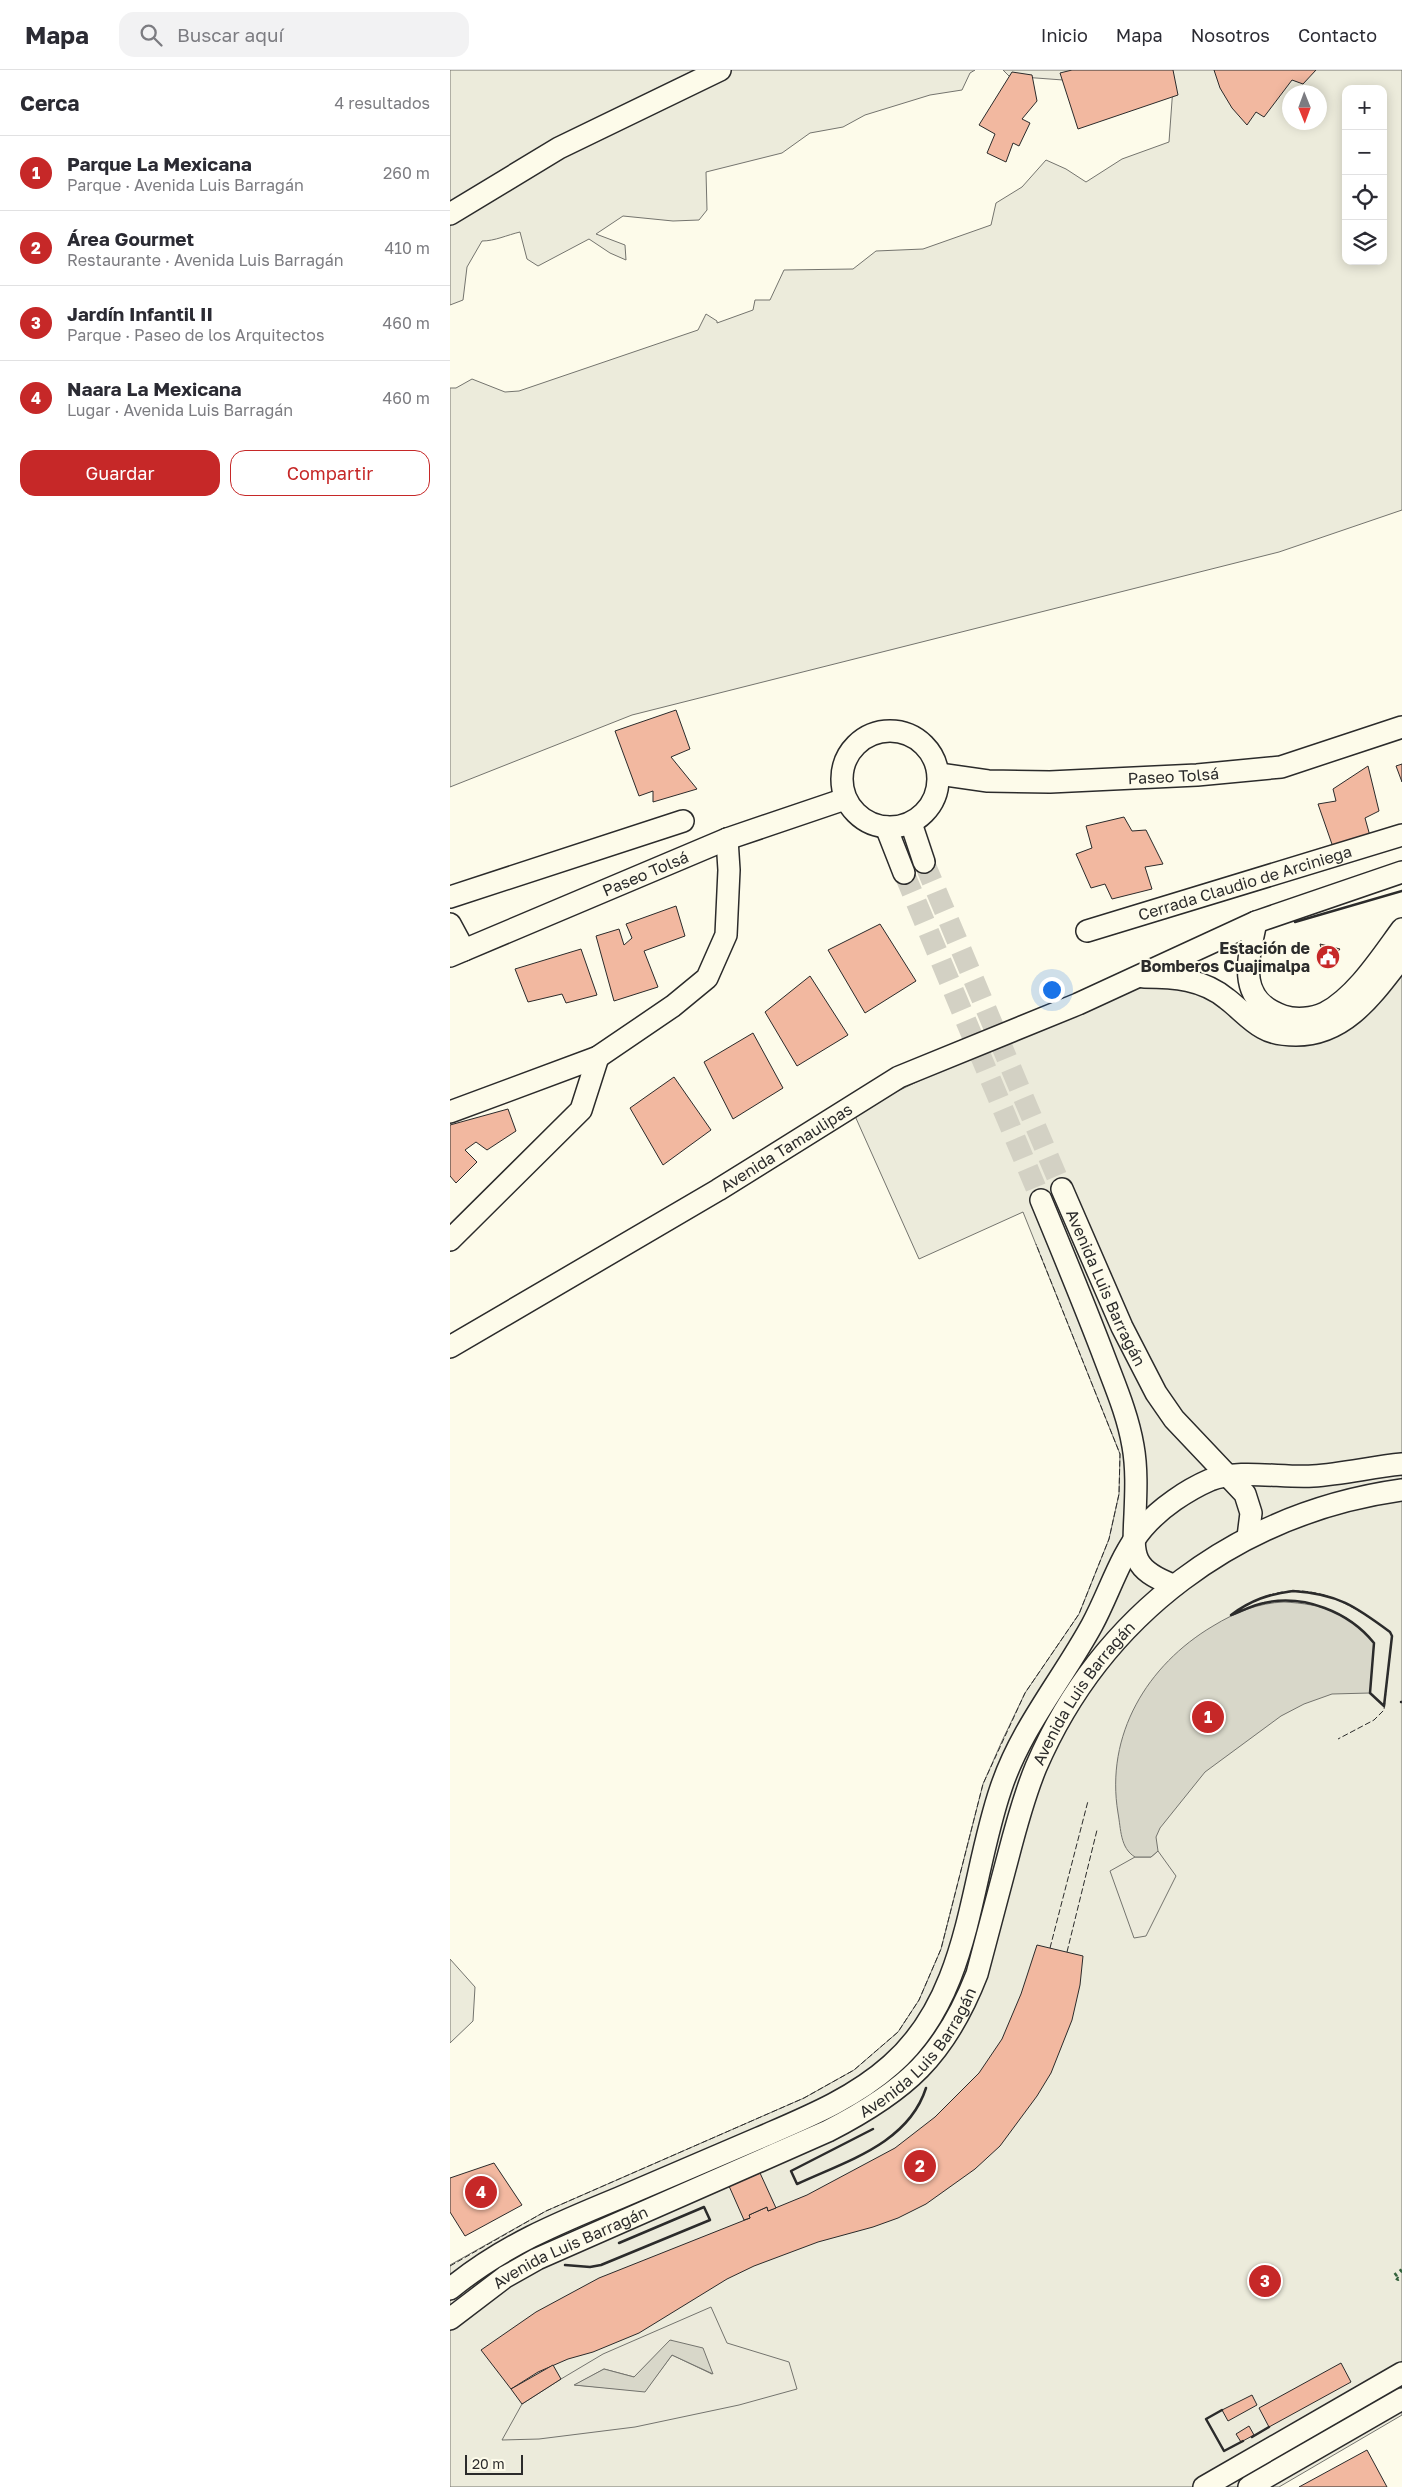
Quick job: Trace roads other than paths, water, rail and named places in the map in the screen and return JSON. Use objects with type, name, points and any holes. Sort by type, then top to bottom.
[{"type":"street","points":[[450,214],[559,148],[720,70]]},
{"type":"street","name":"Paseo Tolsá","points":[[939,774],[988,781],[1050,782],[1197,775],[1281,767],[1402,727]]},
{"type":"street","points":[[898,731],[918,739],[932,754],[939,774],[937,792],[929,808],[911,823],[886,827],[862,819],[845,799],[841,779],[845,758],[858,741],[877,732],[898,731]]},
{"type":"street","name":"Paseo Tolsá","points":[[457,953],[727,839],[845,799]]},
{"type":"street","points":[[450,897],[683,821]]},
{"type":"street","points":[[911,823],[924,862]]},
{"type":"street","points":[[886,827],[904,873]]},
{"type":"street","name":"Cerrada Claudio de Arciniega","points":[[1086,931],[1402,835]]},
{"type":"street","points":[[450,1112],[598,1057],[673,1006],[707,978],[726,936],[729,870],[727,839]]},
{"type":"street","name":"Avenida Tamaulipas","points":[[450,1347],[718,1190],[899,1077],[1078,1004],[1256,922],[1402,872]]},
{"type":"street","points":[[1256,922],[1247,967],[1249,985],[1258,1000],[1272,1012],[1287,1017],[1306,1018],[1324,1014],[1345,998],[1376,965],[1402,929]]},
{"type":"street","points":[[450,924],[457,953]]},
{"type":"street","name":"Avenida Tamaulipas","points":[[1137,978],[1176,977],[1198,982],[1225,996],[1263,1028],[1285,1035],[1309,1035],[1330,1029],[1358,1012],[1402,957]]},
{"type":"street","points":[[450,1240],[581,1110],[598,1057]]},
{"type":"street","name":"Avenida Luis Barragán","points":[[1062,1189],[1122,1327],[1156,1393],[1174,1420],[1229,1475],[1249,1502],[1251,1513],[1248,1538]]},
{"type":"street","name":"Avenida Luis Barragán","points":[[1041,1200],[1097,1337],[1127,1420],[1136,1471],[1132,1542],[1138,1561],[1146,1571],[1157,1579],[1174,1585]]},
{"type":"street","name":"Avenida Luis Barragán","points":[[450,2289],[493,2258],[545,2229],[816,2114],[862,2087],[891,2066],[907,2049],[931,2019],[950,1982],[958,1960],[995,1809],[1008,1770],[1030,1724],[1091,1627],[1132,1542],[1161,1511],[1191,1490],[1213,1479],[1229,1475],[1318,1476],[1402,1464]]},
{"type":"street","name":"Avenida Luis Barragán","points":[[450,2319],[505,2277],[537,2259],[773,2158],[860,2115],[887,2098],[924,2065],[955,2024],[973,1983],[1024,1798],[1050,1737],[1080,1687],[1101,1658],[1124,1632],[1174,1585],[1248,1538],[1319,1509],[1352,1499],[1402,1490]]},
{"type":"street","points":[[907,2049],[924,2065]]},
{"type":"street","points":[[1204,2487],[1402,2373]]},
{"type":"street","points":[[1249,2487],[1332,2441],[1402,2399]]},
{"type":"street","points":[[1321,2421],[1332,2441]]},
{"type":"tunnel","points":[[924,862],[1062,1189]]},
{"type":"tunnel","points":[[904,873],[1041,1200]]},
{"type":"place","name":"Estación de Bomberos Cuajimalpa","points":[[1328,957]]},
{"type":"place","name":"Parque La Mexicana","points":[[1208,1717]]},
{"type":"place","name":"Área Gourmet","points":[[920,2166]]},
{"type":"place","name":"Naara La Mexicana","points":[[481,2192]]},
{"type":"place","name":"Jardín Infantil II","points":[[1265,2281]]}]
